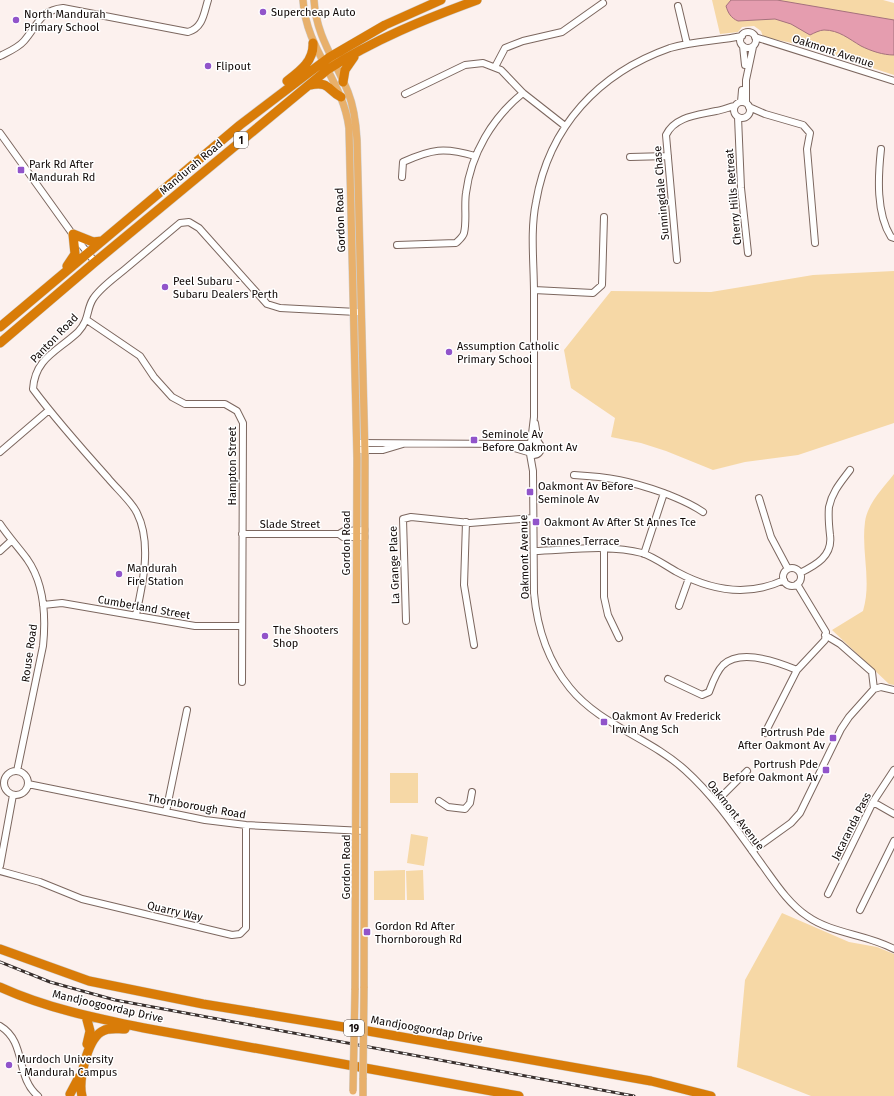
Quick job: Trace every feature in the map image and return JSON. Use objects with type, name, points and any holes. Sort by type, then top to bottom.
[{"type":"highway","name":"Mandurah Road","points":[[0,327],[255,113],[386,25],[441,0]]},
{"type":"highway","name":"Mandurah Road","points":[[0,343],[93,263],[308,85],[329,64],[427,20],[477,0]]},
{"type":"highway","points":[[255,113],[265,99],[306,64],[313,54],[313,43]]},
{"type":"highway","points":[[343,82],[348,63],[359,51]]},
{"type":"highway","points":[[308,85],[324,84],[331,88],[335,94],[342,97]]},
{"type":"highway","points":[[56,280],[75,254],[73,234],[93,242],[102,241]]},
{"type":"highway","name":"Mandjoogoordap Drive","points":[[0,948],[89,981],[203,1004],[376,1032],[644,1080],[711,1096]]},
{"type":"highway","name":"Mandjoogoordap Drive","points":[[0,988],[26,999],[86,1016],[144,1028],[519,1096]]},
{"type":"highway","points":[[68,1095],[78,1080],[90,1031],[86,1016]]},
{"type":"highway","points":[[82,1096],[81,1079],[94,1038],[102,1031],[110,1028],[144,1028]]},
{"type":"main road","name":"Gordon Road","points":[[303,0],[307,25],[313,43],[343,82],[354,112],[358,168],[362,312],[360,831],[353,1093]]},
{"type":"main road","name":"Gordon Road","points":[[314,0],[317,23],[329,64],[342,97],[349,128],[354,312],[361,446]]},
{"type":"main road","points":[[350,168],[358,168]]},
{"type":"main road","points":[[351,204],[359,204]]},
{"type":"main road","name":"Gordon Road","points":[[360,831],[364,988],[363,1093]]},
{"type":"street","points":[[0,56],[23,42],[45,13],[53,9],[63,8],[188,32],[199,26],[208,0]]},
{"type":"street","points":[[495,67],[505,48],[523,41],[562,32],[603,3]]},
{"type":"street","points":[[678,6],[686,44]]},
{"type":"street","points":[[529,453],[534,417],[536,202],[544,170],[565,126],[584,102],[604,83],[622,70],[651,56],[686,44],[742,36],[749,33],[755,37],[754,46]]},
{"type":"street","points":[[742,36],[742,45]]},
{"type":"street","name":"Oakmont Avenue","points":[[755,37],[894,81]]},
{"type":"street","points":[[722,39],[748,48],[766,41]]},
{"type":"street","name":"Cherry Hills Retreat","points":[[742,45],[745,59],[742,110]]},
{"type":"street","name":"Cherry Hills Retreat","points":[[748,253],[741,188],[739,139],[746,80],[754,46]]},
{"type":"street","points":[[406,94],[466,65],[483,62],[501,70],[523,93],[565,126]]},
{"type":"street","points":[[397,245],[456,243],[464,234],[466,193],[475,156],[491,127],[510,103],[523,93]]},
{"type":"street","name":"Sunningdale Chase","points":[[677,260],[666,135],[669,129],[676,123],[693,116],[717,111],[742,110],[766,114],[803,125],[810,133],[808,149],[815,243]]},
{"type":"street","points":[[0,133],[93,263]]},
{"type":"street","points":[[402,177],[403,162],[437,149],[475,156]]},
{"type":"street","points":[[881,149],[880,181],[882,211],[886,229],[891,237],[894,238]]},
{"type":"street","points":[[630,157],[668,156]]},
{"type":"street","points":[[534,290],[593,293],[602,285],[604,217]]},
{"type":"street","name":"Panton Road","points":[[136,615],[141,591],[144,562],[144,536],[137,512],[49,410],[33,389],[34,377],[37,369],[51,353],[78,332],[87,320],[92,300],[105,286],[180,224],[189,222],[199,228],[267,304],[280,308],[362,312]]},
{"type":"street","name":"Hampton Street","points":[[87,320],[140,356],[154,377],[172,397],[185,404],[225,404],[237,411],[243,423],[242,682]]},
{"type":"street","points":[[0,452],[49,410]]},
{"type":"street","points":[[499,443],[534,455],[539,453],[541,446],[538,442],[534,417]]},
{"type":"street","points":[[361,446],[404,443],[538,442]]},
{"type":"street","name":"Oakmont Avenue","points":[[529,453],[533,471],[534,593],[537,616],[546,648],[564,680],[573,692],[593,710],[654,747],[685,770],[716,802],[788,898],[807,917],[827,926],[874,940],[894,949]]},
{"type":"street","name":"Oakmont Avenue","points":[[533,471],[539,453]]},
{"type":"street","points":[[800,573],[825,558],[829,550],[831,538],[829,509],[833,492],[850,470]]},
{"type":"street","points":[[574,474],[608,476],[639,483],[690,502],[703,512]]},
{"type":"street","points":[[644,554],[664,493]]},
{"type":"street","points":[[759,498],[771,537],[788,569]]},
{"type":"street","name":"La Grange Place","points":[[406,621],[403,520],[411,516],[466,522],[534,518]]},
{"type":"street","points":[[466,522],[464,585],[474,645]]},
{"type":"street","name":"Rouse Road","points":[[0,524],[11,541],[27,560],[37,581],[43,605],[45,631],[17,771]]},
{"type":"street","name":"Slade Street","points":[[242,534],[339,534],[343,537],[361,534]]},
{"type":"street","points":[[0,551],[11,541]]},
{"type":"street","points":[[604,549],[604,597],[608,615],[619,638]]},
{"type":"street","name":"Stannes Terrace","points":[[534,551],[604,549],[644,554],[689,578],[714,588],[740,591],[764,588],[784,580]]},
{"type":"street","points":[[788,569],[796,569],[800,573],[801,579],[797,584],[790,585],[784,580],[784,573],[788,569]]},
{"type":"street","points":[[679,606],[689,578]]},
{"type":"street","points":[[765,733],[797,670],[825,640],[826,632],[797,584]]},
{"type":"street","name":"Cumberland Street","points":[[43,605],[62,603],[195,626],[242,626]]},
{"type":"street","points":[[826,635],[840,644],[872,672],[874,689]]},
{"type":"street","points":[[668,679],[702,695],[709,692],[715,676],[723,665],[733,659],[765,659],[797,670]]},
{"type":"street","points":[[752,851],[791,823],[800,813],[844,723],[874,689],[881,687],[894,690]]},
{"type":"street","points":[[166,812],[187,710]]},
{"type":"street","name":"Jacaranda Pass","points":[[828,894],[873,802],[894,770]]},
{"type":"street","points":[[17,771],[23,773],[27,778],[28,784],[23,793],[13,795],[5,789],[2,780],[9,773],[17,771]]},
{"type":"street","points":[[716,802],[747,771]]},
{"type":"street","name":"Thornborough Road","points":[[28,784],[205,820],[246,825],[360,831]]},
{"type":"street","points":[[439,800],[448,807],[465,809],[470,803],[472,792]]},
{"type":"street","points":[[0,866],[13,795]]},
{"type":"street","points":[[873,802],[894,814]]},
{"type":"street","name":"Quarry Way","points":[[0,871],[40,882],[82,899],[232,935],[240,934],[246,928],[246,825]]},
{"type":"street","points":[[860,910],[894,841]]},
{"type":"street","points":[[0,1026],[15,1040],[25,1080],[38,1096]]},
{"type":"street","points":[[68,1095],[77,1093],[82,1096]]},
{"type":"shaded area","points":[[712,0],[883,0],[894,3],[894,75],[802,45],[763,37],[761,31],[754,26],[742,27],[738,32],[720,34]]},
{"type":"shaded area","points":[[731,0],[777,0],[894,20],[894,55],[869,50],[844,35],[829,30],[821,30],[810,35],[791,24],[775,19],[738,21],[732,17],[726,6]]},
{"type":"shaded area","points":[[894,271],[894,423],[798,455],[745,462],[713,470],[666,451],[641,443],[611,437],[615,418],[571,388],[564,350],[611,291],[711,292],[813,275]]},
{"type":"shaded area","points":[[894,474],[894,685],[889,684],[832,630],[863,611],[867,589],[864,544],[866,515],[876,496]]},
{"type":"shaded area","points":[[390,773],[418,773],[418,803],[390,803]]},
{"type":"shaded area","points":[[411,834],[428,837],[424,866],[407,863]]},
{"type":"shaded area","points":[[405,870],[405,900],[374,900],[374,871]]},
{"type":"shaded area","points":[[423,870],[424,900],[407,900],[406,871]]},
{"type":"shaded area","points":[[782,913],[849,942],[877,947],[894,954],[894,1096],[811,1096],[737,1067],[745,980]]},
{"type":"railway","points":[[0,962],[50,982],[115,1000],[634,1096]]},
{"type":"place","name":"Supercheap Auto","points":[[263,12]]},
{"type":"place","name":"North Mandurah Primary School","points":[[16,20]]},
{"type":"place","name":"Flipout","points":[[208,66]]},
{"type":"place","name":"Park Rd After Mandurah Rd","points":[[21,170]]},
{"type":"place","name":"Peel Subaru - Subaru Dealers Perth","points":[[165,287]]},
{"type":"place","name":"Assumption Catholic Primary School","points":[[449,352]]},
{"type":"place","name":"Seminole Av Before Oakmont Av","points":[[474,440]]},
{"type":"place","name":"Oakmont Av Before Seminole Av","points":[[530,492]]},
{"type":"place","name":"Oakmont Av After St Annes Tce","points":[[536,522]]},
{"type":"place","name":"Mandurah Fire Station","points":[[119,574]]},
{"type":"place","name":"The Shooters Shop","points":[[265,636]]},
{"type":"place","name":"Oakmont Av Frederick Irwin Ang Sch","points":[[604,722]]},
{"type":"place","name":"Portrush Pde After Oakmont Av","points":[[833,738]]},
{"type":"place","name":"Portrush Pde Before Oakmont Av","points":[[826,770]]},
{"type":"place","name":"Gordon Rd After Thornborough Rd","points":[[367,932]]},
{"type":"place","name":"Murdoch University - Mandurah Campus","points":[[9,1065]]}]
